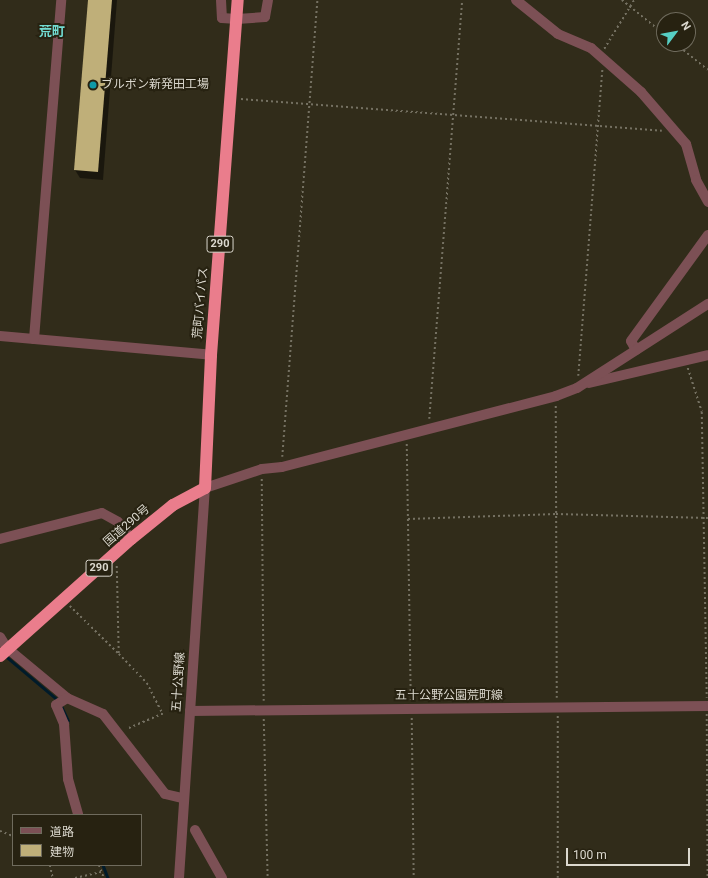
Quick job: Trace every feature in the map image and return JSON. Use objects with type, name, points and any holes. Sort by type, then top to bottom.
[{"type":"highway","name":"荒町バイパス","points":[[205,488],[211,355],[238,0]]},
{"type":"highway","name":"国道290号","points":[[4,652],[116,554],[131,539],[173,505],[205,488]]},
{"type":"street","points":[[34,339],[61,0]]},
{"type":"street","points":[[221,0],[222,18],[237,19],[265,16],[268,0]]},
{"type":"street","points":[[516,0],[558,34],[591,48],[641,92],[686,144],[696,180],[708,202]]},
{"type":"street","points":[[636,350],[631,341],[708,235]]},
{"type":"street","points":[[580,386],[708,304]]},
{"type":"street","points":[[0,336],[211,355]]},
{"type":"street","points":[[205,488],[262,469],[282,467],[556,396],[580,386],[708,355]]},
{"type":"street","name":"五十公野線","points":[[179,878],[205,488]]},
{"type":"street","points":[[0,539],[102,513],[118,522],[131,539]]},
{"type":"street","points":[[0,637],[4,652],[67,698],[103,714],[165,794],[184,798]]},
{"type":"street","points":[[67,698],[56,705],[64,724],[68,779],[78,814]]},
{"type":"street","name":"五十公野公園荒町線","points":[[190,711],[707,706]]},
{"type":"street","points":[[195,830],[222,878]]},
{"type":"path","points":[[282,467],[317,0]]},
{"type":"path","points":[[428,429],[462,0]]},
{"type":"path","points":[[622,0],[656,28]]},
{"type":"path","points":[[580,386],[596,125],[603,50],[634,0]]},
{"type":"path","points":[[686,52],[708,70]]},
{"type":"path","points":[[231,98],[677,132]]},
{"type":"path","points":[[686,361],[702,412],[707,518],[708,878]]},
{"type":"path","points":[[556,396],[558,878]]},
{"type":"path","points":[[407,434],[407,519],[412,709],[414,878]]},
{"type":"path","points":[[262,469],[264,711],[268,878]]},
{"type":"path","points":[[407,519],[556,514],[707,518]]},
{"type":"path","points":[[116,554],[119,654]]},
{"type":"path","points":[[63,599],[147,683],[163,714],[119,733]]},
{"type":"path","points":[[0,831],[12,836]]},
{"type":"path","points":[[50,866],[53,878]]},
{"type":"path","points":[[99,866],[104,878]]},
{"type":"path","points":[[75,878],[102,872]]},
{"type":"building","name":"ブルボン新発田工場","points":[[88,0],[112,0],[98,172],[74,170]]},
{"type":"waterway","points":[[8,658],[58,700]]},
{"type":"waterway","points":[[61,705],[68,720]]},
{"type":"waterway","points":[[103,866],[108,878]]},
{"type":"place","name":"ブルボン新発田工場","points":[[93,85]]},
{"type":"district","name":"荒町","points":[[52,32]]}]
